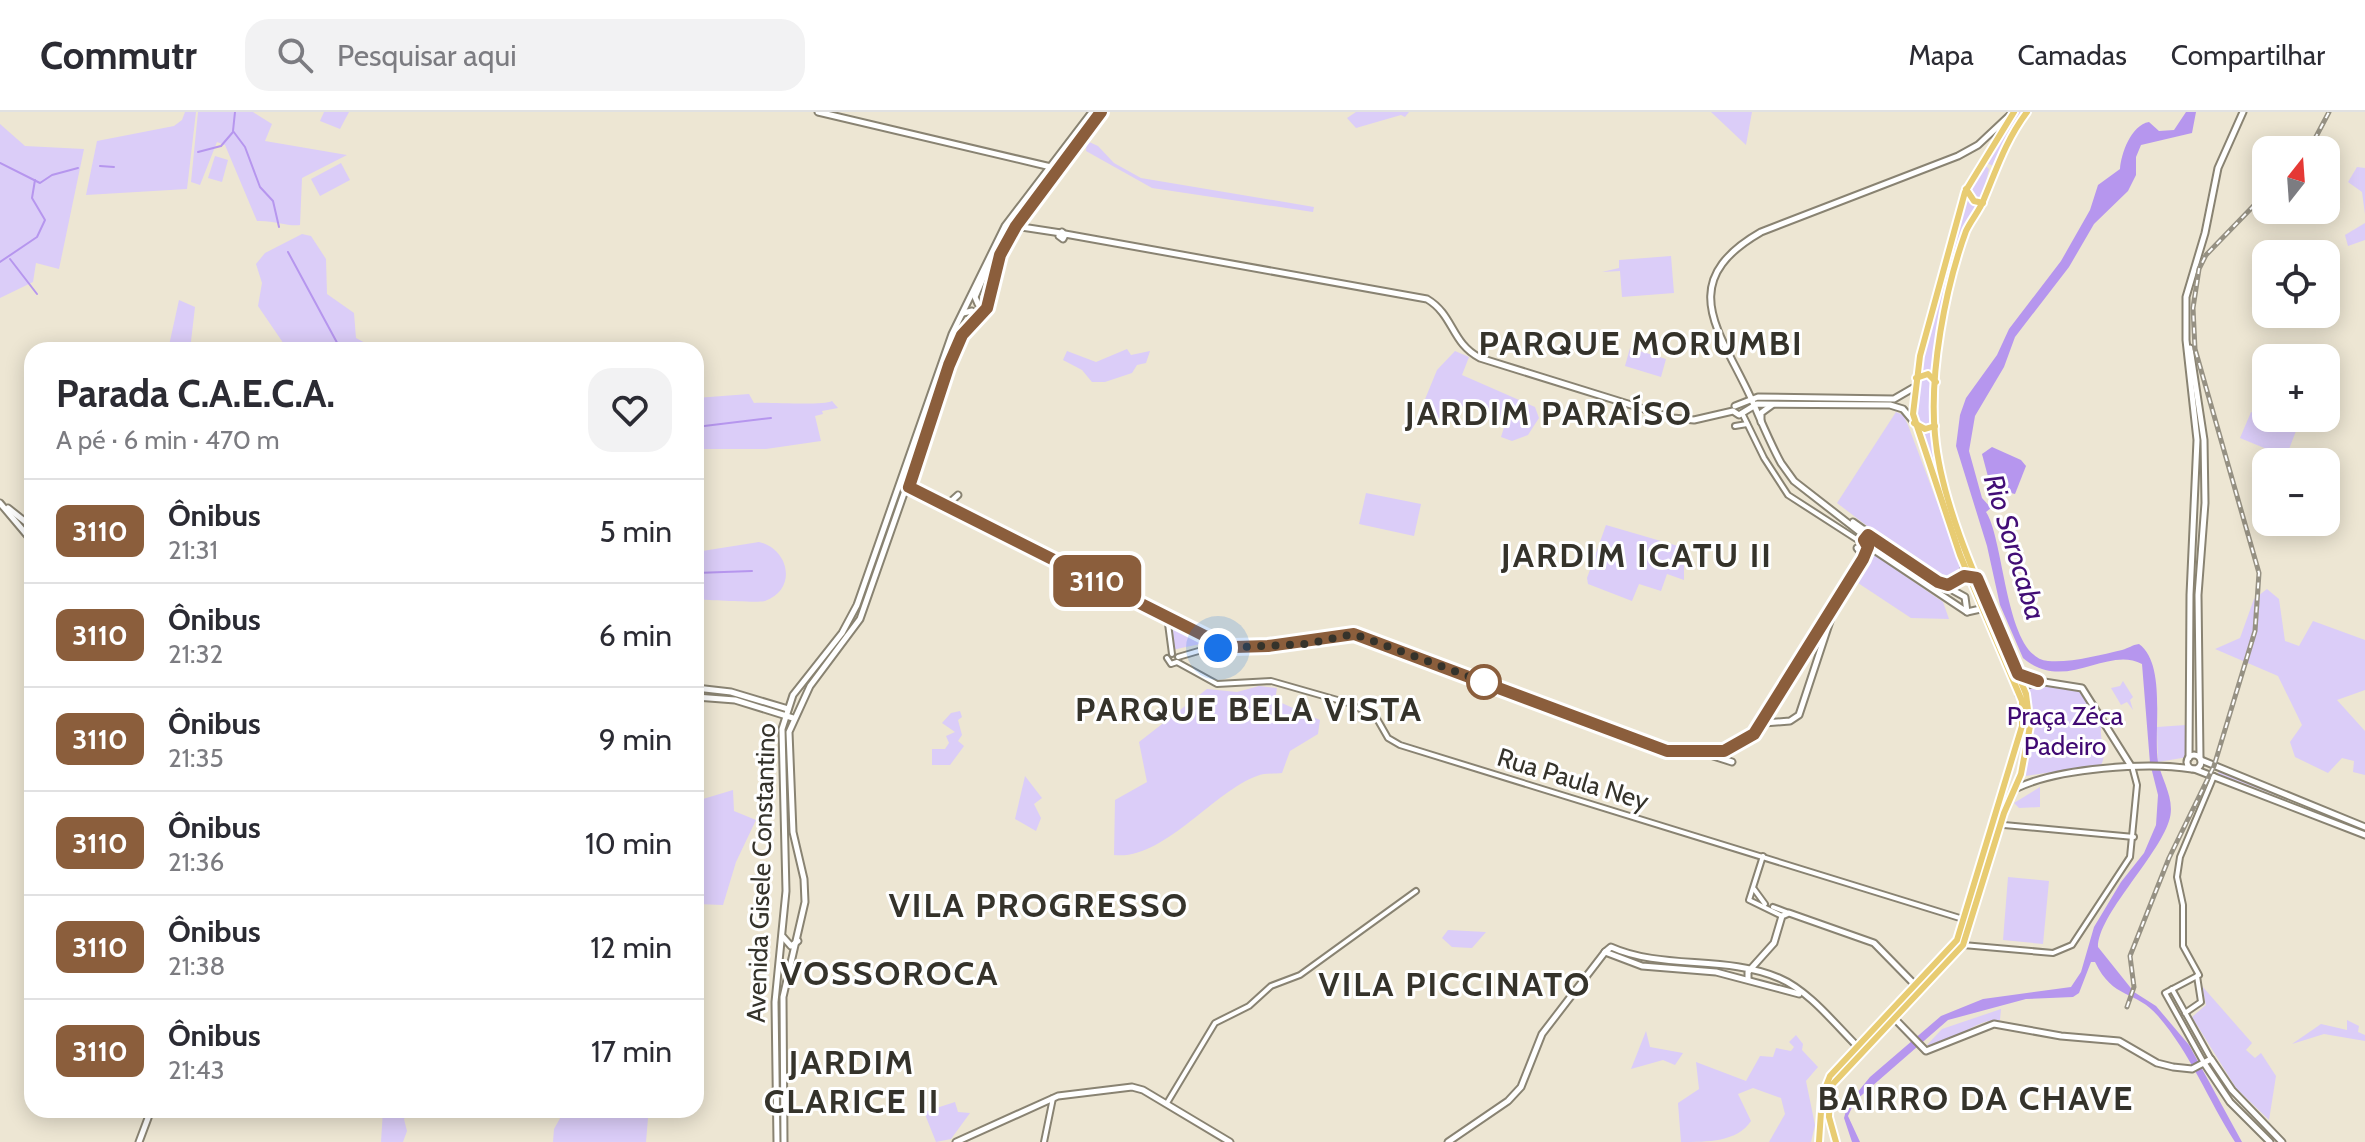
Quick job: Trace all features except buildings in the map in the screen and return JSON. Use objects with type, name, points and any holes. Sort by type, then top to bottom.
[{"type":"highway","points":[[1918,987],[1963,945],[1973,923],[2009,799],[2017,788],[2031,716],[2018,674],[1984,607],[1964,577],[1965,567],[1914,423],[1913,388],[1966,189],[2014,112]]},
{"type":"highway","points":[[1819,1142],[1826,1082],[1918,987],[1959,934],[2022,726],[2019,695],[1984,607],[1943,475],[1935,426],[1939,342],[1948,293],[1968,227],[2027,112]]},
{"type":"highway","points":[[1979,164],[1988,164],[1993,174]]},
{"type":"highway","points":[[1966,189],[1974,201],[1983,203]]},
{"type":"highway","points":[[1915,379],[1928,374],[1937,385]]},
{"type":"highway","points":[[1914,423],[1925,429],[1935,426]]},
{"type":"highway","points":[[1964,577],[1977,578]]},
{"type":"highway","points":[[2010,762],[2021,773]]},
{"type":"highway","points":[[2002,790],[2017,788]]},
{"type":"highway","points":[[1959,934],[1963,945]]},
{"type":"highway","points":[[1836,1142],[1829,1117],[1830,1087],[1859,1049]]},
{"type":"main road","points":[[818,112],[1051,167]]},
{"type":"main road","name":"Avenida Gisele Constantino","points":[[777,1142],[775,1002],[782,936],[786,843],[780,749],[784,716],[793,695],[850,620],[900,485],[942,357],[995,244],[1092,112]]},
{"type":"main road","name":"Avenida Gisele Constantino","points":[[784,1142],[783,997],[799,940],[804,888],[791,814],[788,745],[793,718],[860,619],[959,341],[987,308],[994,290],[998,259],[1027,210],[1101,112]]},
{"type":"main road","points":[[1984,607],[1967,612],[1948,601],[1794,481],[1761,427],[1751,398],[1723,347],[1710,309],[1719,271],[1734,251],[1761,232],[1923,172],[1966,152],[2014,112]]},
{"type":"main road","points":[[2193,769],[2189,759],[2197,440],[2185,330],[2187,287],[2205,233],[2213,185],[2243,112]]},
{"type":"main road","points":[[1027,210],[1024,221],[1028,228]]},
{"type":"main road","points":[[1006,225],[1414,295],[1434,303],[1443,312],[1460,344],[1480,358],[1673,418],[1694,420],[1734,408],[1742,400],[1745,387]]},
{"type":"main road","points":[[987,308],[975,300],[995,244]]},
{"type":"main road","points":[[963,313],[972,311],[973,323]]},
{"type":"main road","points":[[2185,330],[2202,409],[2204,440],[2198,684],[2200,766],[2193,769]]},
{"type":"main road","points":[[1742,400],[1894,399],[1913,388]]},
{"type":"main road","points":[[929,400],[932,418]]},
{"type":"main road","points":[[1734,408],[1742,412],[1753,405],[1774,404],[1890,405],[1903,409],[1914,423]]},
{"type":"main road","points":[[1761,427],[1761,413],[1774,404]]},
{"type":"main road","points":[[900,485],[948,504],[1207,637],[1234,647],[1306,644],[1354,634],[1653,747],[1706,753],[1732,762]]},
{"type":"main road","points":[[948,504],[958,495]]},
{"type":"main road","points":[[0,503],[24,521]]},
{"type":"main road","points":[[0,503],[24,532]]},
{"type":"main road","points":[[1706,753],[1731,749],[1744,742],[1763,723],[1864,557],[1869,542]]},
{"type":"main road","points":[[1869,542],[1965,597],[1967,612]]},
{"type":"main road","points":[[1857,548],[1864,557]]},
{"type":"main road","points":[[1947,586],[1964,577]]},
{"type":"main road","points":[[1947,586],[1948,601]]},
{"type":"main road","points":[[1763,723],[1782,722],[1799,715],[1836,603]]},
{"type":"main road","points":[[2018,674],[2038,681],[2082,688],[2132,766]]},
{"type":"main road","points":[[2019,695],[2023,687],[2038,681]]},
{"type":"main road","points":[[2191,684],[2198,684]]},
{"type":"main road","points":[[704,689],[731,692],[796,711]]},
{"type":"main road","points":[[775,704],[785,703],[793,695]]},
{"type":"main road","points":[[704,698],[735,700],[793,718]]},
{"type":"main road","points":[[1776,703],[1776,715],[1782,722]]},
{"type":"main road","points":[[2126,756],[2142,765]]},
{"type":"main road","points":[[2170,765],[2200,759],[2365,827]]},
{"type":"main road","points":[[2017,788],[2039,780],[2132,766],[2170,765],[2214,775],[2365,835]]},
{"type":"main road","points":[[2214,775],[2215,767]]},
{"type":"main road","points":[[1748,979],[1750,970],[1774,943],[1782,916],[1789,913],[1874,943],[1918,987]]},
{"type":"main road","points":[[782,936],[791,946],[799,940]]},
{"type":"main road","points":[[1448,1142],[1514,1096],[1526,1077],[1542,1034],[1611,947],[1748,979],[1804,996]]},
{"type":"main road","points":[[1605,952],[1642,966],[1750,970],[1780,978],[1804,996],[1859,1049]]},
{"type":"main road","points":[[1888,1020],[1911,1036],[1920,1047],[1933,1050],[1994,1024],[2061,1036],[2119,1041],[2157,1063],[2192,1069],[2211,1059],[2232,1090],[2282,1142]]},
{"type":"main road","points":[[2202,1064],[2230,1102],[2270,1142]]},
{"type":"main road","points":[[956,1142],[1053,1098],[1136,1088],[1167,1103],[1230,1142]]},
{"type":"main road","points":[[139,1142],[148,1118]]},
{"type":"street","points":[[1742,412],[1781,487],[1801,507],[1869,542]]},
{"type":"street","points":[[1735,426],[1747,424]]},
{"type":"street","points":[[1167,616],[1172,654],[1168,662],[1202,650],[1234,647]]},
{"type":"street","points":[[1202,650],[1207,637]]},
{"type":"street","name":"Rua Paula Ney","points":[[1172,654],[1217,684],[1271,681],[1348,703],[1376,717],[1381,729],[1400,745],[1973,923]]},
{"type":"street","points":[[1963,945],[2053,953],[2067,950],[2086,928],[2130,857],[2137,785],[2132,766]]},
{"type":"street","points":[[2185,1013],[2201,1002],[2198,976],[2183,946],[2183,905],[2177,877],[2180,857],[2214,775]]},
{"type":"street","points":[[1993,824],[2134,837]]},
{"type":"street","points":[[1763,856],[1749,900],[1782,916]]},
{"type":"street","points":[[1754,886],[1759,900],[1789,913]]},
{"type":"street","points":[[1167,1103],[1221,1019],[1249,1006],[1271,986],[1300,975],[1417,894]]},
{"type":"street","points":[[2198,976],[2165,993],[2202,1064]]},
{"type":"street","points":[[2172,989],[2211,1059]]},
{"type":"street","points":[[1044,1142],[1053,1098]]},
{"type":"green space","points":[[185,112],[196,112],[187,189],[86,195],[97,141],[174,126],[182,120]]},
{"type":"green space","points":[[198,112],[253,112],[272,124],[265,141],[347,155],[302,178],[300,225],[257,221],[225,145],[217,142],[200,185],[191,182]]},
{"type":"green space","points":[[324,112],[349,112],[340,129],[320,121]]},
{"type":"green space","points":[[1356,112],[1409,112],[1405,117],[1401,115],[1356,128],[1347,118]]},
{"type":"green space","points":[[1711,112],[1752,112],[1746,145]]},
{"type":"green space","points":[[2016,112],[2024,112],[1993,166],[1983,161]]},
{"type":"green space","points":[[0,124],[25,146],[84,149],[59,269],[36,263],[33,282],[0,298]]},
{"type":"green space","points":[[1087,141],[1098,146],[1114,163],[1141,178],[1314,207],[1313,212],[1152,188],[1086,151]]},
{"type":"green space","points":[[215,156],[228,160],[222,182],[208,178]]},
{"type":"green space","points":[[341,163],[350,180],[320,196],[311,179]]},
{"type":"green space","points":[[1985,165],[1989,169],[1982,197],[1978,199],[1970,189]]},
{"type":"green space","points":[[2357,167],[2365,168],[2365,214],[2362,192],[2348,182]]},
{"type":"green space","points":[[1966,197],[1972,204],[1979,204],[1959,243],[1945,286],[1935,375],[1918,372]]},
{"type":"green space","points":[[2365,223],[2365,240],[2348,246],[2345,235]]},
{"type":"green space","points":[[302,234],[311,236],[326,259],[327,294],[354,313],[356,338],[363,342],[283,342],[258,306],[262,283],[256,264],[265,253]]},
{"type":"green space","points":[[1671,256],[1674,293],[1622,297],[1620,271],[1602,272],[1619,268],[1619,260]]},
{"type":"green space","points":[[179,300],[195,307],[191,342],[170,342]]},
{"type":"green space","points":[[1630,348],[1666,359],[1661,377],[1625,366]]},
{"type":"green space","points":[[1127,349],[1131,355],[1150,351],[1146,363],[1137,365],[1132,373],[1105,382],[1092,382],[1082,370],[1063,360],[1067,351],[1096,362]]},
{"type":"green space","points":[[1455,351],[1469,357],[1462,375],[1535,407],[1539,418],[1528,435],[1512,441],[1501,437],[1506,421],[1486,409],[1449,405],[1439,419],[1431,420],[1421,409],[1437,370]]},
{"type":"green space","points":[[1926,376],[1932,381],[1932,421],[1925,426],[1916,419],[1917,380]]},
{"type":"green space","points":[[749,394],[754,403],[832,401],[838,408],[822,411],[823,414],[815,416],[821,441],[766,449],[704,449],[704,397]]},
{"type":"green space","points":[[1896,412],[1903,415],[1908,425],[1962,569],[1954,581],[1943,582],[1934,577],[1837,503]]},
{"type":"green space","points":[[2251,412],[2252,432],[2296,432],[2289,448],[2264,448],[2240,438]]},
{"type":"green space","points":[[1932,432],[1941,477],[1972,574],[1969,574],[1920,434]]},
{"type":"green space","points":[[1366,493],[1421,504],[1414,536],[1359,524]]},
{"type":"green space","points":[[1606,525],[1678,546],[1684,557],[1684,580],[1667,574],[1661,591],[1639,584],[1632,601],[1588,584],[1587,578]]},
{"type":"green space","points":[[759,542],[777,552],[786,570],[786,579],[775,595],[761,602],[704,599],[704,551]]},
{"type":"green space","points":[[1875,555],[1943,602],[1949,619],[1911,618],[1855,581],[1871,556]]},
{"type":"green space","points":[[2267,589],[2279,599],[2285,641],[2299,646],[2313,621],[2365,640],[2365,690],[2337,700],[2365,731],[2365,775],[2353,772],[2354,761],[2342,758],[2328,773],[2295,757],[2290,742],[2302,725],[2278,676],[2215,649],[2240,638],[2254,599]]},
{"type":"green space","points":[[1174,625],[1200,639],[1200,644],[1172,650],[1170,626]]},
{"type":"green space","points":[[2123,681],[2133,697],[2130,700],[2133,710],[2127,702],[2121,705],[2111,688],[2120,686]]},
{"type":"green space","name":"Praça Zéca Padeiro","points":[[2033,685],[2081,691],[2103,722],[2104,754],[2101,765],[2025,776],[2033,713],[2029,689]]},
{"type":"green space","points":[[1259,686],[1277,688],[1275,700],[1320,720],[1318,734],[1290,751],[1282,773],[1260,775],[1241,784],[1151,847],[1132,854],[1114,855],[1115,800],[1147,782],[1139,742],[1207,689],[1237,692]]},
{"type":"green space","points":[[960,711],[962,717],[958,720],[962,735],[958,741],[964,746],[950,765],[932,765],[932,749],[945,749],[949,743],[946,736],[955,732],[942,723],[951,713]]},
{"type":"green space","points":[[2186,725],[2188,757],[2158,762],[2157,727]]},
{"type":"green space","points":[[2219,770],[2313,809],[2218,774]]},
{"type":"green space","points":[[1025,776],[1042,798],[1034,804],[1041,818],[1036,831],[1015,819]]},
{"type":"green space","points":[[2040,787],[2040,807],[2019,808],[2014,803]]},
{"type":"green space","points":[[733,790],[734,811],[756,820],[736,862],[723,905],[704,904],[704,799]]},
{"type":"green space","points":[[2008,877],[2049,881],[2043,944],[2003,940]]},
{"type":"green space","points":[[1448,930],[1486,932],[1472,948],[1452,947],[1442,938]]},
{"type":"green space","points":[[2202,986],[2252,1043],[2246,1050],[2255,1058],[2261,1053],[2276,1076],[2269,1120],[2236,1088],[2192,1017],[2206,1005]]},
{"type":"green space","points":[[2001,1009],[2000,1020],[1981,1023],[1946,1041],[1927,1045],[1942,1029]]},
{"type":"green space","points":[[2347,1020],[2359,1026],[2358,1032],[2365,1035],[2365,1041],[2324,1034],[2292,1044],[2321,1024],[2347,1030]]},
{"type":"green space","points":[[1646,1031],[1650,1047],[1683,1053],[1675,1065],[1663,1060],[1631,1069]]},
{"type":"green space","points":[[1796,1035],[1803,1044],[1802,1050],[1818,1067],[1806,1081],[1815,1125],[1811,1142],[1769,1142],[1785,1114],[1781,1098],[1753,1088],[1738,1094],[1751,1121],[1745,1128],[1721,1139],[1681,1142],[1678,1103],[1699,1089],[1696,1062],[1746,1081],[1760,1056],[1773,1057],[1776,1048],[1791,1051],[1794,1047],[1789,1042]]},
{"type":"green space","points":[[955,1102],[958,1112],[970,1113],[951,1139],[936,1142],[924,1112]]},
{"type":"green space","points":[[382,1118],[405,1118],[407,1131],[403,1142],[381,1142]]},
{"type":"green space","points":[[560,1118],[648,1118],[646,1142],[553,1142],[554,1129]]},
{"type":"shaded area","name":"Rio Sorocaba","points":[[2186,112],[2196,112],[2192,133],[2141,145],[2136,157],[2136,175],[2128,191],[2094,224],[2069,267],[2015,337],[2004,367],[1975,416],[1969,451],[1982,498],[1991,508],[1986,512],[1998,547],[2014,620],[2023,641],[2034,655],[2048,661],[2066,661],[2139,644],[2148,654],[2156,682],[2158,762],[2170,798],[2171,813],[2163,836],[2107,919],[2098,947],[2134,992],[2156,1006],[2189,1045],[2242,1142],[2235,1142],[2190,1061],[2158,1016],[2109,983],[2095,962],[2091,962],[2079,993],[2073,997],[2026,999],[1948,1020],[1855,1101],[1848,1116],[1860,1142],[1852,1142],[1844,1118],[1848,1104],[1870,1077],[1941,1016],[1983,999],[2071,987],[2081,972],[2094,927],[2121,882],[2144,853],[2156,825],[2158,795],[2150,763],[2142,664],[2115,660],[2070,671],[2054,671],[2039,668],[2023,658],[2000,605],[1987,546],[1956,446],[1960,415],[1966,398],[1997,355],[2009,329],[2061,261],[2090,210],[2098,185],[2120,169],[2132,134],[2149,122],[2159,131],[2174,130]]},
{"type":"shaded area","points":[[1992,447],[2021,460],[2026,466],[2015,494],[1991,488],[1982,454]]},
{"type":"waterway","points":[[235,112],[233,131],[245,147],[260,187],[273,201],[279,227]]},
{"type":"waterway","points":[[198,152],[221,146],[233,132]]},
{"type":"waterway","points":[[0,163],[40,183],[52,175],[78,168]]},
{"type":"waterway","points":[[100,166],[114,167]]},
{"type":"waterway","points":[[0,262],[37,237],[45,220],[32,198],[35,180]]},
{"type":"waterway","points":[[288,252],[337,342]]},
{"type":"waterway","points":[[10,259],[37,294]]},
{"type":"waterway","points":[[704,426],[771,418]]},
{"type":"waterway","points":[[704,573],[752,571]]},
{"type":"railway","points":[[2316,136],[2329,112]]},
{"type":"railway","points":[[2127,1007],[2134,987],[2130,956],[2169,858],[2214,766],[2255,631],[2259,573],[2195,349],[2193,308],[2199,269],[2206,255],[2252,207]]},
{"type":"bus line","name":"3110","points":[[1101,112],[1016,226],[1000,255],[994,290],[987,308],[962,335],[949,365],[909,487],[1207,637],[1234,647],[1306,644],[1354,634],[1667,751],[1724,751],[1754,734],[1863,559],[1868,547],[1864,540],[1868,535],[1938,582],[1948,585],[1964,576],[1977,578],[2018,674],[2038,681]]},
{"type":"district","name":"PARQUE MORUMBI","points":[[1641,343]]},
{"type":"district","name":"JARDIM PARAÍSO","points":[[1549,413]]},
{"type":"district","name":"JARDIM ICATU II","points":[[1637,555]]},
{"type":"district","name":"PARQUE BELA VISTA","points":[[1249,709]]},
{"type":"district","name":"VILA PROGRESSO","points":[[1039,905]]},
{"type":"district","name":"VOSSOROCA","points":[[890,973]]},
{"type":"district","name":"VILA PICCINATO","points":[[1455,984]]},
{"type":"district","name":"JARDIM CLARICE II","points":[[852,1082]]},
{"type":"district","name":"BAIRRO DA CHAVE","points":[[1976,1098]]},
{"type":"route","points":[[1218,648],[1306,644],[1354,634],[1484,682]]}]
